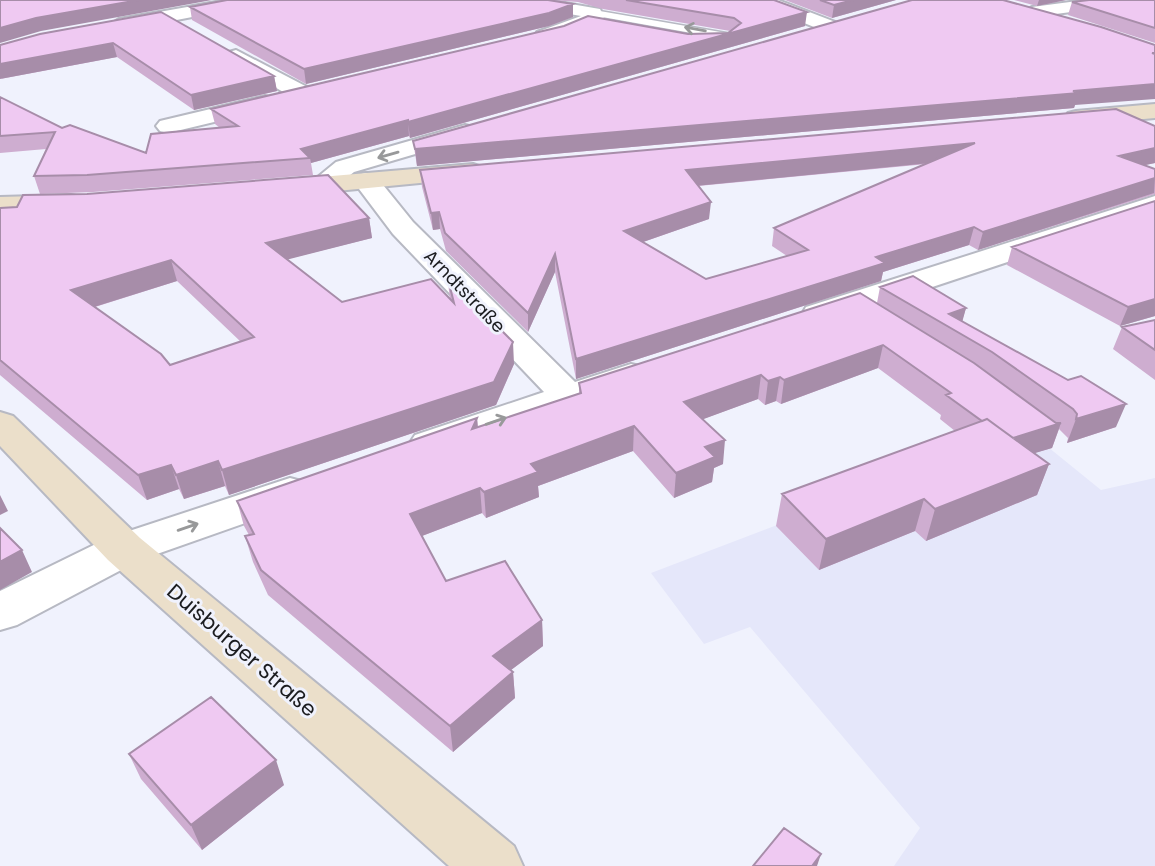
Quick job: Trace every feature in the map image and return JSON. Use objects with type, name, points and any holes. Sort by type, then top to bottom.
[{"type":"main road","points":[[1053,120],[1152,113]]},
{"type":"main road","points":[[267,189],[503,169]]},
{"type":"main road","points":[[0,205],[93,203]]},
{"type":"main road","name":"Duisburger Straße","points":[[0,424],[124,549],[493,866]]},
{"type":"street","points":[[101,28],[255,0]]},
{"type":"street","points":[[517,0],[589,18]]},
{"type":"street","points":[[763,0],[831,27]]},
{"type":"street","points":[[1081,27],[1024,10],[1126,0]]},
{"type":"street","points":[[167,16],[190,29]]},
{"type":"street","points":[[525,41],[589,18]]},
{"type":"street","points":[[791,38],[858,19]]},
{"type":"street","points":[[708,53],[752,49],[729,41]]},
{"type":"street","points":[[224,49],[303,94]]},
{"type":"street","points":[[168,126],[328,88]]},
{"type":"street","points":[[321,185],[345,167],[492,124]]},
{"type":"street","name":"Arndtstraße","points":[[366,181],[403,228],[568,396]]},
{"type":"street","points":[[788,324],[864,310],[1155,204]]},
{"type":"street","points":[[398,454],[659,366]]},
{"type":"street","points":[[0,612],[124,549],[320,481]]},
{"type":"lane","points":[[589,18],[621,30]]},
{"type":"lane","points":[[589,18],[728,34],[732,37],[708,53]]},
{"type":"shaded area","points":[[1027,430],[1101,490],[1155,478],[1155,866],[894,866],[920,828],[750,627],[704,644],[651,573]]},
{"type":"building","points":[[0,0],[139,0],[36,18],[0,28]]},
{"type":"building","points":[[227,0],[548,0],[573,4],[549,13],[304,69],[190,7]]},
{"type":"building","points":[[626,0],[774,0],[807,12],[301,149],[310,158],[87,175],[34,176],[55,132],[0,136],[0,97],[62,128],[70,125],[146,153],[151,134],[238,126],[211,109],[564,26],[588,16],[688,34],[728,33],[741,23],[734,18]]},
{"type":"building","points":[[820,0],[853,0],[834,5]]},
{"type":"building","points":[[912,0],[1003,0],[1155,45],[1155,53],[1152,53],[1155,54],[1155,84],[1073,91],[1079,93],[415,149],[413,141]]},
{"type":"building","points":[[1155,0],[1155,28],[1072,2]]},
{"type":"building","points":[[161,12],[274,76],[191,95],[113,43],[0,64],[0,45],[40,34]]},
{"type":"building","points":[[1116,109],[1155,126],[1155,148],[1119,156],[1155,169],[1155,178],[983,232],[974,227],[876,257],[885,263],[576,359],[555,254],[528,313],[445,233],[439,212],[431,213],[420,170]],"holes":[[[975,143],[774,228],[808,250],[706,279],[624,231],[711,202],[686,170]]]},
{"type":"building","points":[[328,175],[369,218],[266,243],[342,302],[431,279],[454,303],[447,275],[513,342],[494,382],[222,470],[218,461],[176,475],[171,465],[138,475],[0,360],[0,208],[17,207],[23,195],[87,194]],"holes":[[[171,260],[254,337],[170,365],[161,354],[71,290]]]},
{"type":"building","points":[[1155,201],[1155,299],[1128,307],[1012,247]]},
{"type":"building","points":[[913,276],[966,308],[949,314],[1068,380],[1081,376],[1126,404],[1076,419],[1077,414],[1073,409],[992,352],[880,287]]},
{"type":"building","points":[[860,293],[974,363],[1056,423],[1061,423],[1013,438],[987,419],[982,421],[946,395],[951,393],[883,345],[784,380],[780,377],[768,381],[761,375],[684,402],[725,440],[705,447],[715,457],[676,473],[634,426],[531,464],[538,472],[484,492],[480,488],[410,514],[446,581],[505,561],[542,620],[493,656],[513,672],[450,726],[261,570],[245,536],[254,534],[237,501],[477,418],[472,429],[581,393],[579,383]]},
{"type":"building","points":[[1155,320],[1155,350],[1122,327]]},
{"type":"building","points":[[987,419],[1049,464],[935,509],[924,499],[826,539],[782,494]]},
{"type":"building","points":[[0,528],[22,550],[0,562]]},
{"type":"building","points":[[211,697],[276,760],[191,825],[129,754]]},
{"type":"building","points":[[784,828],[821,854],[812,866],[753,866]]}]
